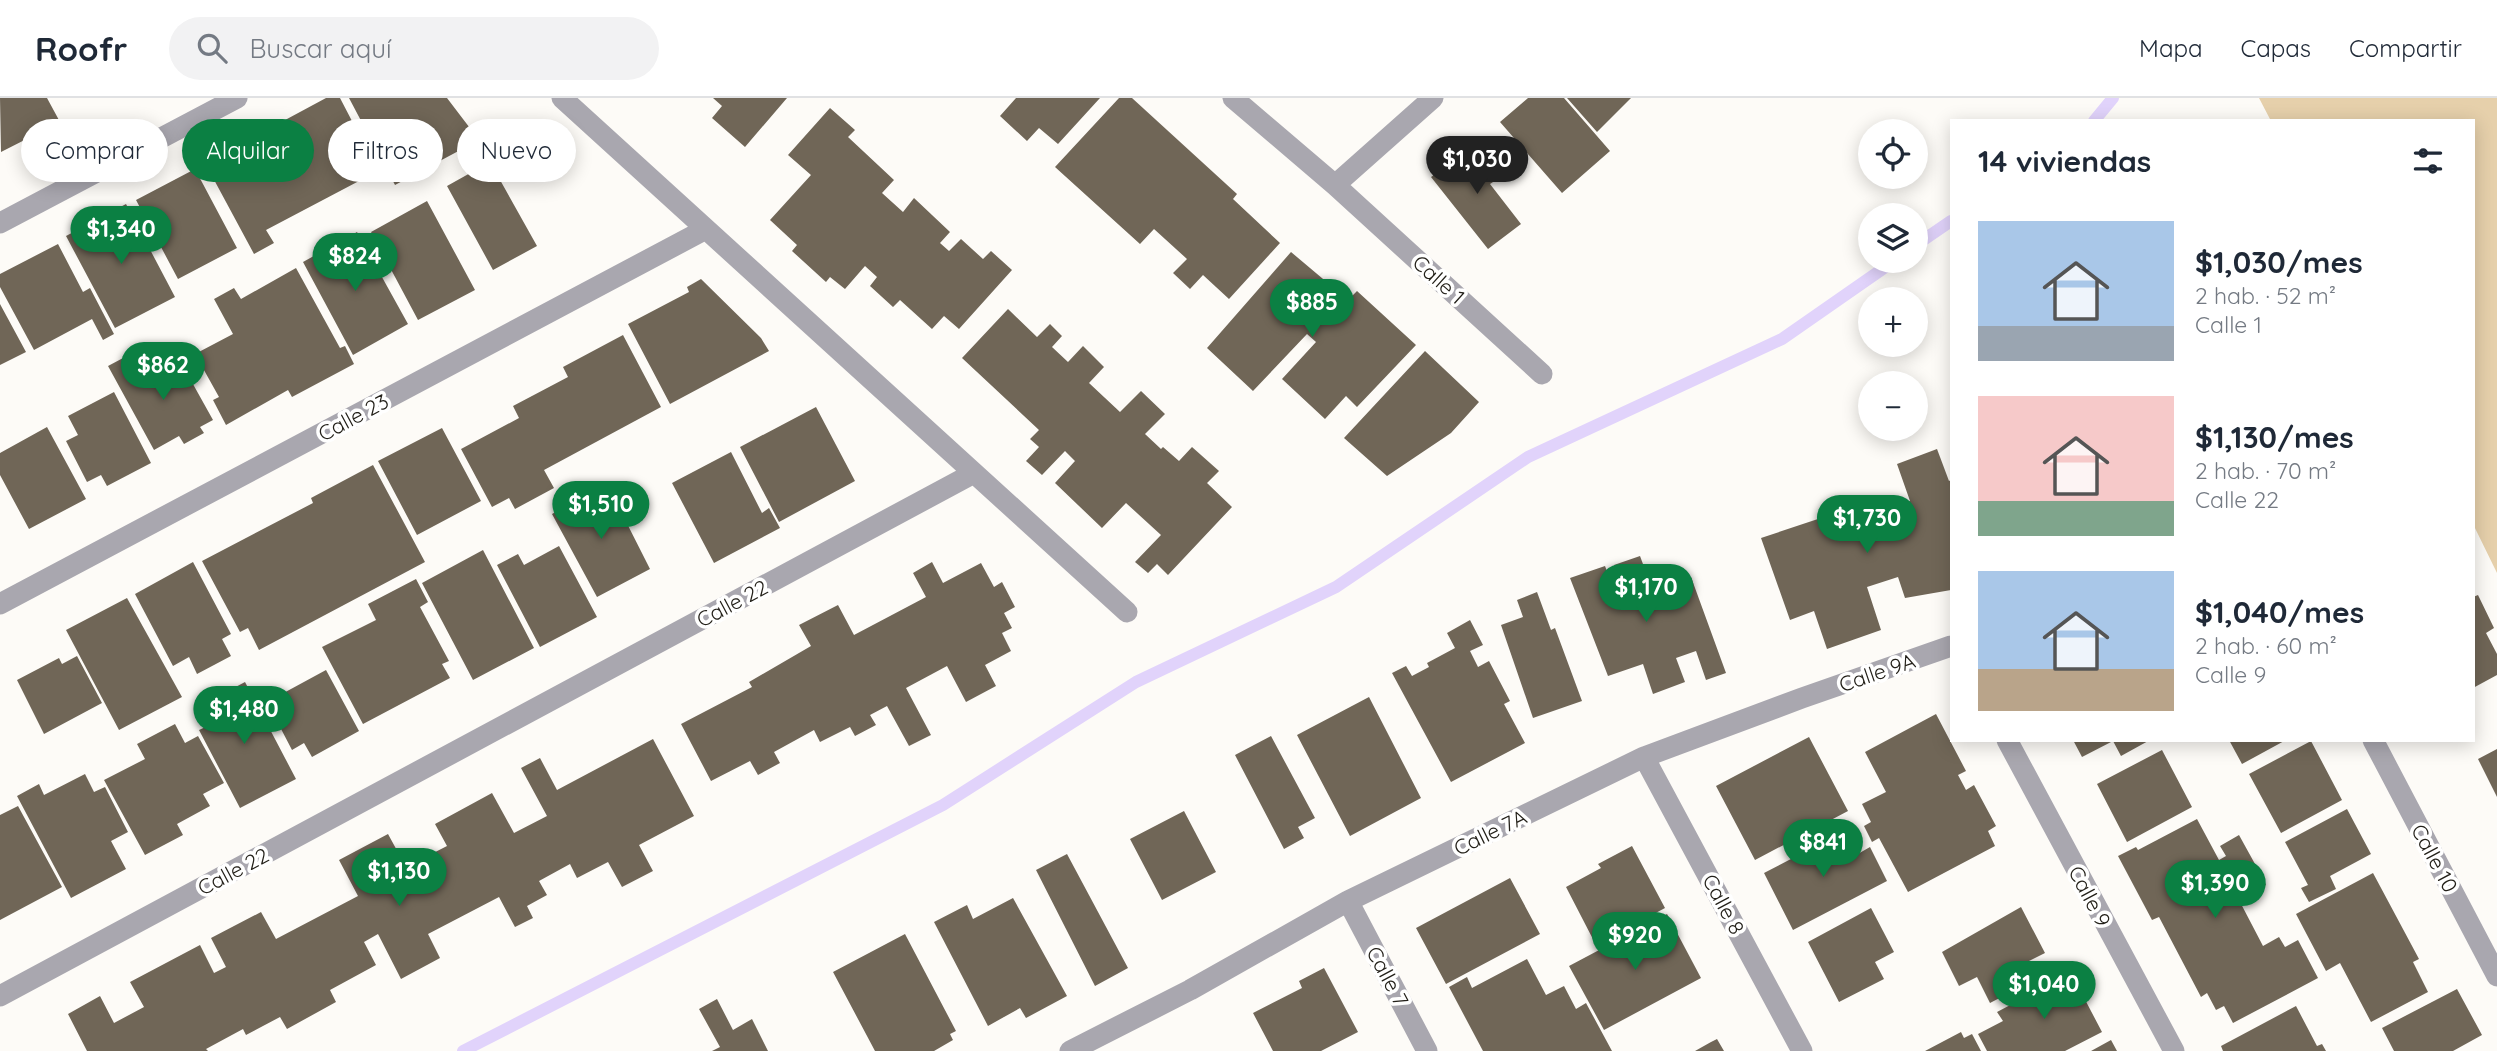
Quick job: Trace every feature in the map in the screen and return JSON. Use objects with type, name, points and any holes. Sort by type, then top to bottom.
[{"type":"street","points":[[0,223],[237,98]]},
{"type":"street","points":[[562,98],[1127,612]]},
{"type":"street","name":"Calle 1","points":[[1233,98],[1335,185],[1542,374]]},
{"type":"street","points":[[1335,185],[1433,98]]},
{"type":"street","name":"Calle 23","points":[[0,604],[706,229]]},
{"type":"street","name":"Calle 22","points":[[0,996],[974,473]]},
{"type":"street","name":"Calle 9A","points":[[1802,698],[1950,646]]},
{"type":"street","name":"Calle 7A","points":[[1070,1051],[1190,990],[1348,901],[1644,757],[1802,698]]},
{"type":"street","name":"Calle 9","points":[[2008,742],[2174,1051]]},
{"type":"street","name":"Calle 10","points":[[2374,742],[2497,976]]},
{"type":"street","name":"Calle 8","points":[[1644,757],[1802,1051]]},
{"type":"street","name":"Calle 7","points":[[1348,901],[1427,1051]]},
{"type":"shaded area","points":[[2259,98],[2497,98],[2497,573],[2475,528],[2475,119],[2270,119]]},
{"type":"building","points":[[0,98],[47,98],[58,119],[21,119],[21,142],[1,152]]},
{"type":"building","points":[[326,98],[340,98],[351,119],[328,119],[328,182],[357,182],[266,230],[274,243],[254,254],[215,182],[314,182],[314,119],[287,119]]},
{"type":"building","points":[[349,98],[447,98],[463,119],[457,119],[457,152],[443,159],[443,119],[360,119]]},
{"type":"building","points":[[713,98],[787,98],[745,147],[712,118],[722,106]]},
{"type":"building","points":[[1016,98],[1100,98],[1058,144],[1039,128],[1027,141],[1000,116]]},
{"type":"building","points":[[1119,98],[1132,98],[1237,194],[1233,199],[1280,243],[1229,299],[1203,275],[1190,289],[1173,273],[1187,259],[1154,229],[1140,244],[1055,167]]},
{"type":"building","points":[[1528,98],[1564,98],[1610,151],[1562,193],[1500,122]]},
{"type":"building","points":[[1567,98],[1631,98],[1597,132]]},
{"type":"building","points":[[830,108],[855,130],[848,137],[894,180],[882,193],[903,212],[914,198],[950,232],[940,243],[949,251],[961,239],[983,259],[991,251],[1012,270],[959,329],[944,316],[932,329],[900,300],[893,307],[870,286],[877,277],[865,266],[845,289],[830,277],[826,282],[792,251],[797,245],[770,220],[811,175],[788,155]]},
{"type":"building","points":[[1480,148],[1502,176],[1490,184],[1521,224],[1488,249],[1431,177],[1455,161],[1451,156],[1460,149],[1467,158]]},
{"type":"building","points":[[182,176],[182,182],[202,182],[237,248],[178,279],[136,200]]},
{"type":"building","points":[[457,180],[501,182],[537,246],[493,270],[447,186]]},
{"type":"building","points":[[427,201],[475,290],[418,320],[371,232]]},
{"type":"building","points":[[126,204],[175,297],[115,328],[66,236]]},
{"type":"building","points":[[357,232],[408,324],[353,355],[303,262]]},
{"type":"building","points":[[58,244],[83,292],[90,288],[114,334],[103,340],[92,319],[34,350],[0,287],[0,274]]},
{"type":"building","points":[[1291,252],[1348,300],[1357,291],[1416,345],[1357,407],[1346,396],[1325,419],[1282,379],[1316,342],[1307,334],[1253,391],[1207,348]]},
{"type":"building","points":[[296,268],[340,348],[345,346],[354,364],[292,397],[288,390],[226,425],[213,400],[219,397],[195,354],[233,334],[214,299],[234,288],[241,299]]},
{"type":"building","points":[[701,279],[761,338],[769,351],[670,404],[628,324],[689,292],[687,287]]},
{"type":"building","points":[[0,304],[26,352],[0,365]]},
{"type":"building","points":[[1008,309],[1037,337],[1050,324],[1062,336],[1052,347],[1068,362],[1083,346],[1104,367],[1089,383],[1120,412],[1141,391],[1165,414],[1145,434],[1161,449],[1163,447],[1179,461],[1192,447],[1219,471],[1207,483],[1232,507],[1168,575],[1157,564],[1148,573],[1135,562],[1161,535],[1126,503],[1102,528],[1055,483],[1075,461],[1065,451],[1042,475],[1026,461],[1039,447],[1030,439],[1039,430],[962,358]]},
{"type":"building","points":[[623,335],[661,407],[544,470],[554,488],[515,509],[509,498],[492,507],[461,449],[519,418],[513,406],[568,377],[563,367]]},
{"type":"building","points":[[1425,351],[1479,402],[1451,433],[1387,476],[1344,438]]},
{"type":"building","points":[[125,357],[139,380],[179,359],[213,420],[200,427],[204,433],[184,444],[179,436],[154,450],[108,366]]},
{"type":"building","points":[[114,392],[151,463],[107,486],[101,475],[87,482],[66,441],[78,435],[68,416]]},
{"type":"building","points":[[816,407],[855,481],[779,522],[740,447]]},
{"type":"building","points":[[47,427],[86,499],[29,529],[0,475],[0,453]]},
{"type":"building","points":[[442,428],[481,501],[417,535],[378,461]]},
{"type":"building","points":[[1937,449],[1950,480],[1950,590],[1905,598],[1898,577],[1867,587],[1881,630],[1827,649],[1814,611],[1790,620],[1761,538],[1839,512],[1843,524],[1910,501],[1897,464]]},
{"type":"building","points":[[731,452],[762,513],[769,508],[780,528],[714,563],[672,483]]},
{"type":"building","points":[[373,465],[425,562],[259,650],[248,628],[240,632],[202,561],[313,503],[311,498]]},
{"type":"building","points":[[607,484],[650,569],[597,597],[552,514]]},
{"type":"building","points":[[559,546],[597,617],[540,647],[497,565],[518,554],[524,565]]},
{"type":"building","points":[[483,550],[534,648],[473,680],[422,583]]},
{"type":"building","points":[[1640,556],[1653,591],[1691,577],[1726,673],[1706,680],[1696,651],[1676,658],[1685,682],[1653,694],[1643,664],[1608,676],[1570,578],[1605,566],[1614,590],[1622,587],[1614,565]]},
{"type":"building","points":[[193,562],[231,634],[222,639],[231,656],[197,674],[189,657],[173,666],[135,594]]},
{"type":"building","points":[[932,562],[943,583],[981,563],[994,587],[1002,582],[1015,607],[1004,613],[1012,628],[1002,633],[1011,651],[985,665],[996,686],[966,702],[947,666],[906,688],[931,735],[909,746],[887,706],[870,715],[876,725],[855,736],[850,727],[820,742],[814,730],[774,752],[780,763],[758,775],[750,761],[711,781],[681,724],[752,687],[749,682],[811,646],[799,625],[838,605],[854,635],[926,597],[913,573]]},
{"type":"building","points":[[416,579],[428,602],[420,607],[449,661],[442,664],[450,678],[363,724],[322,647],[376,620],[368,604]]},
{"type":"building","points":[[1537,592],[1551,630],[1555,628],[1582,701],[1533,718],[1501,625],[1523,617],[1517,600]]},
{"type":"building","points":[[2478,595],[2494,628],[2486,633],[2497,654],[2497,675],[2475,687],[2475,596]]},
{"type":"building","points":[[127,598],[182,697],[119,730],[66,630]]},
{"type":"building","points":[[1470,620],[1483,645],[1470,651],[1478,667],[1489,661],[1510,701],[1504,704],[1525,743],[1451,782],[1392,673],[1406,666],[1412,676],[1429,667],[1427,663],[1455,648],[1447,633]]},
{"type":"building","points":[[77,656],[102,703],[44,734],[17,680],[59,658],[62,664]]},
{"type":"building","points":[[326,670],[359,731],[312,757],[304,743],[292,750],[267,702]]},
{"type":"building","points":[[245,682],[296,779],[240,808],[199,730],[210,725],[200,706]]},
{"type":"building","points":[[1369,697],[1421,798],[1350,836],[1297,735]]},
{"type":"building","points":[[1936,714],[1966,771],[1958,775],[1966,790],[1974,785],[1996,826],[1988,831],[1995,846],[1908,892],[1879,838],[1872,842],[1864,826],[1871,822],[1862,804],[1886,792],[1865,752]]},
{"type":"building","points":[[175,724],[185,743],[198,736],[224,783],[203,794],[210,806],[177,824],[183,835],[145,855],[104,780],[145,759],[137,744]]},
{"type":"building","points":[[1271,736],[1315,818],[1298,827],[1304,838],[1284,849],[1235,755]]},
{"type":"building","points":[[1809,737],[1848,811],[1755,860],[1716,786]]},
{"type":"building","points":[[653,739],[694,816],[639,845],[653,871],[622,887],[608,862],[577,878],[570,864],[539,881],[547,895],[527,906],[533,918],[515,927],[499,897],[428,934],[440,958],[401,979],[378,934],[364,942],[376,965],[330,990],[336,1002],[287,1029],[280,1017],[246,1035],[243,1029],[206,1049],[208,1051],[87,1051],[68,1014],[100,996],[114,1023],[144,1007],[130,982],[200,945],[214,973],[226,967],[211,938],[261,912],[276,939],[358,896],[339,860],[388,834],[406,867],[447,846],[435,824],[492,793],[514,833],[547,816],[521,768],[540,758],[557,790]]},
{"type":"building","points":[[2074,742],[2111,742],[2082,757]]},
{"type":"building","points":[[2114,742],[2146,742],[2121,756]]},
{"type":"building","points":[[2230,742],[2282,742],[2242,764]]},
{"type":"building","points":[[2312,742],[2342,800],[2281,833],[2249,774]]},
{"type":"building","points":[[2497,749],[2497,797],[2478,759]]},
{"type":"building","points":[[2162,750],[2192,807],[2127,842],[2097,784]]},
{"type":"building","points":[[85,774],[94,792],[105,787],[128,832],[111,841],[126,869],[71,898],[17,796],[39,784],[44,795]]},
{"type":"building","points":[[18,806],[62,887],[0,920],[0,815]]},
{"type":"building","points":[[2347,809],[2371,854],[2330,876],[2336,889],[2309,902],[2301,888],[2308,885],[2285,842]]},
{"type":"building","points":[[1184,811],[1216,872],[1162,900],[1130,839]]},
{"type":"building","points":[[2197,819],[2219,860],[2226,856],[2220,846],[2239,835],[2266,885],[2239,900],[2263,946],[2279,937],[2285,947],[2298,940],[2318,978],[2233,1023],[2224,1006],[2216,1010],[2207,993],[2201,997],[2159,917],[2152,920],[2118,856],[2136,847],[2138,850]]},
{"type":"building","points":[[1832,827],[1849,859],[1870,847],[1887,881],[1793,930],[1764,873],[1812,848],[1808,839]]},
{"type":"building","points":[[1632,846],[1665,908],[1596,945],[1566,887],[1601,868],[1598,864]]},
{"type":"building","points":[[1067,854],[1128,968],[1095,986],[1036,870]]},
{"type":"building","points":[[2373,873],[2419,959],[2413,962],[2428,992],[2371,1022],[2340,963],[2326,971],[2296,914]]},
{"type":"building","points":[[1510,878],[1540,934],[1446,984],[1416,928]]},
{"type":"building","points":[[1013,898],[1067,996],[1026,1018],[1020,1008],[988,1026],[934,922],[967,905],[973,919]]},
{"type":"building","points":[[2021,907],[2045,953],[2027,962],[2036,979],[1990,1003],[1977,977],[1959,986],[1942,952]]},
{"type":"building","points":[[1871,908],[1894,952],[1875,962],[1884,979],[1839,1002],[1808,942]]},
{"type":"building","points":[[1667,914],[1701,978],[1604,1030],[1569,966]]},
{"type":"building","points":[[905,934],[956,1031],[950,1034],[953,1040],[934,1051],[875,1051],[833,972]]},
{"type":"building","points":[[1527,959],[1546,995],[1564,986],[1576,1009],[1586,1003],[1612,1051],[1483,1051],[1449,987],[1467,977],[1472,988]]},
{"type":"building","points":[[1324,968],[1358,1032],[1321,1051],[1273,1051],[1253,1013],[1302,988],[1299,981]]},
{"type":"building","points":[[2071,973],[2102,1032],[2065,1051],[1987,1051],[1978,1034],[2003,1021],[1997,1012]]},
{"type":"building","points":[[2457,989],[2482,1035],[2453,1051],[2394,1051],[2382,1028]]},
{"type":"building","points":[[717,999],[733,1030],[752,1019],[768,1051],[712,1051],[720,1047],[699,1009]]},
{"type":"building","points":[[2296,1006],[2317,1046],[2322,1044],[2326,1051],[2223,1051],[2221,1046]]},
{"type":"building","points":[[1961,1032],[1964,1038],[1972,1034],[1981,1051],[1925,1051]]},
{"type":"building","points":[[1717,1039],[1724,1051],[1695,1051],[1711,1042]]},
{"type":"building","points":[[2111,1040],[2117,1051],[2091,1051]]},
{"type":"waterway","points":[[2096,119],[2113,98]]},
{"type":"waterway","points":[[1928,237],[1950,222]]},
{"type":"waterway","points":[[463,1051],[943,805],[1136,682],[1336,587],[1528,457],[1782,339],[1877,273]]}]
